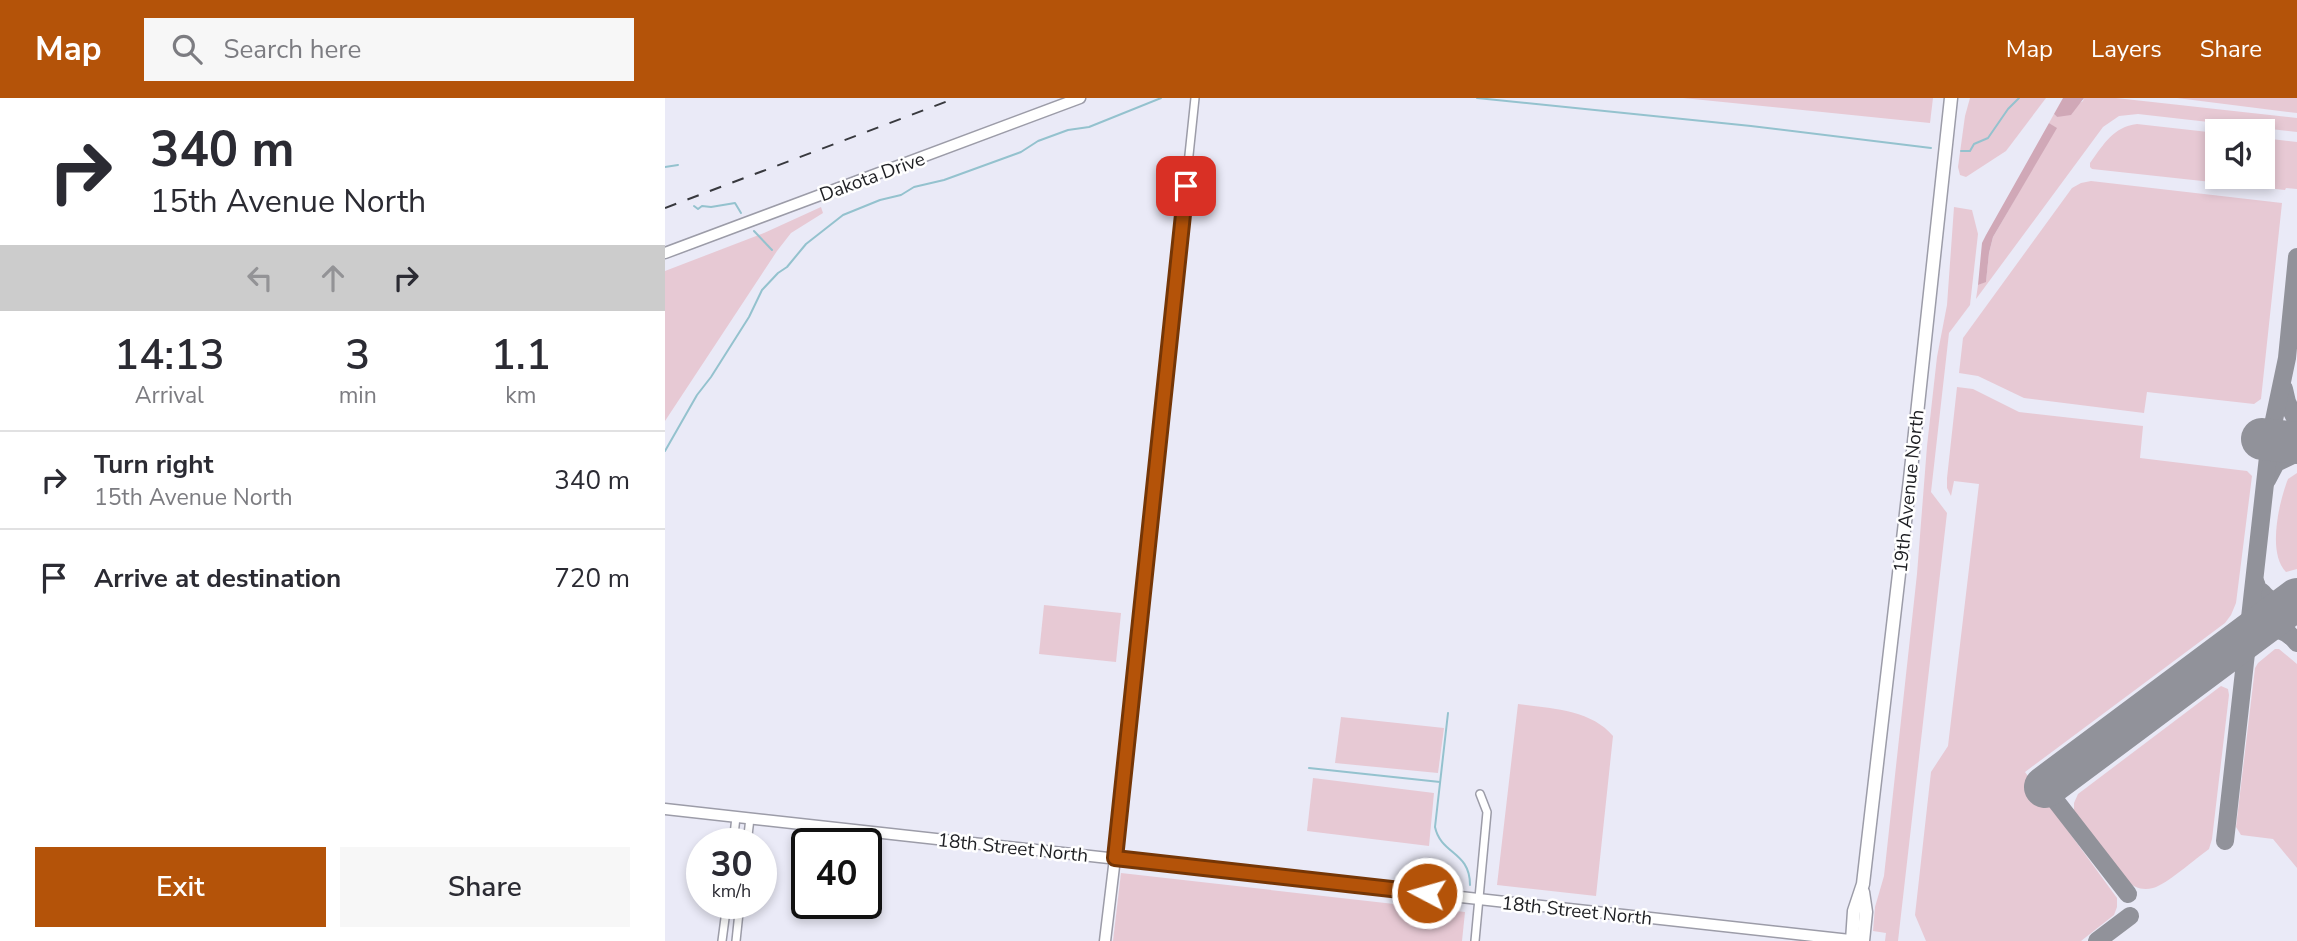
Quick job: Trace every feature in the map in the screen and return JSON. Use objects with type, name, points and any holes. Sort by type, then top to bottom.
[{"type":"main road","name":"19th Avenue North","points":[[1855,941],[1854,911],[1863,884],[1951,98]]},
{"type":"street","name":"Dakota Drive","points":[[665,253],[1080,98]]},
{"type":"street","points":[[1105,941],[1195,98]]},
{"type":"street","points":[[1475,941],[1487,811],[1480,794]]},
{"type":"street","name":"18th Street North","points":[[665,809],[1855,941]]},
{"type":"street","points":[[735,828],[736,817]]},
{"type":"street","points":[[749,828],[750,818]]},
{"type":"street","points":[[722,941],[725,919]]},
{"type":"street","points":[[736,941],[738,919]]},
{"type":"shaded area","points":[[1683,98],[1933,98],[1930,123]]},
{"type":"shaded area","points":[[1970,98],[2046,98],[2006,151],[1966,177],[1960,175],[1958,167]]},
{"type":"shaded area","points":[[2063,98],[2084,98],[2071,115],[2057,117],[2054,114]]},
{"type":"shaded area","points":[[2084,98],[2116,98],[2297,118],[2297,132],[2275,130],[2275,119],[2205,119],[2205,122],[2138,114],[2119,116],[2103,127],[1976,299],[1978,285],[1986,281],[1993,237],[2056,128],[2049,123],[2054,114],[2057,117]]},
{"type":"shaded area","points":[[2177,98],[2297,98],[2297,113]]},
{"type":"shaded area","points":[[2049,123],[2057,128],[1993,237],[1986,282],[1978,285],[1982,243]]},
{"type":"shaded area","points":[[2137,124],[2205,132],[2205,181],[2092,169],[2090,163],[2100,149],[2115,133]]},
{"type":"shaded area","points":[[2275,139],[2297,142],[2297,189],[2275,189]]},
{"type":"shaded area","points":[[2091,181],[2282,203],[2261,399],[2254,404],[2147,392],[2144,413],[2024,398],[1978,376],[1959,373],[1963,338],[2072,188]]},
{"type":"shaded area","points":[[821,207],[823,213],[791,233],[777,251],[665,421],[665,271],[764,233]]},
{"type":"shaded area","points":[[1954,207],[1972,210],[1978,234],[1970,305],[1949,333],[1931,492],[1947,513],[1898,941],[1885,941],[1886,933],[1873,931],[1875,907],[1884,876],[1917,574],[1927,446],[1937,357],[1947,305]]},
{"type":"shaded area","points":[[1957,387],[1973,389],[2019,412],[2143,426],[2140,458],[2247,471],[2252,476],[2236,603],[2225,623],[2025,772],[2117,898],[2114,915],[2081,941],[1926,941],[1915,915],[1931,772],[1948,746],[1979,484],[1954,481],[1951,496],[1947,488]]},
{"type":"shaded area","points":[[2297,473],[2297,569],[2286,572],[2277,553],[2277,527],[2288,479]]},
{"type":"shaded area","points":[[1044,605],[1121,613],[1116,662],[1039,654]]},
{"type":"shaded area","points":[[2275,649],[2279,649],[2297,664],[2297,868],[2273,839],[2241,835],[2236,827],[2255,668]]},
{"type":"shaded area","points":[[2221,686],[2228,689],[2229,695],[2209,849],[2159,886],[2145,889],[2135,887],[2126,881],[2074,812],[2074,803],[2078,794]]},
{"type":"shaded area","points":[[1518,704],[1557,709],[1582,716],[1604,727],[1613,736],[1596,896],[1497,885]]},
{"type":"shaded area","points":[[1341,717],[1444,728],[1438,773],[1335,763]]},
{"type":"shaded area","points":[[1313,778],[1434,793],[1429,846],[1307,831]]},
{"type":"shaded area","points":[[1121,873],[1465,912],[1462,941],[1113,941]]},
{"type":"waterway","points":[[665,451],[697,395],[749,317],[762,290],[787,267],[806,244],[843,215],[880,200],[901,195],[914,187],[944,180],[1021,152],[1038,141],[1068,130],[1089,127],[1161,98]]},
{"type":"waterway","points":[[1477,98],[1751,126],[1931,148]]},
{"type":"waterway","points":[[1961,151],[1970,151],[1974,144],[1988,138],[2019,98]]},
{"type":"waterway","points":[[665,167],[678,165]]},
{"type":"waterway","points":[[694,206],[698,209],[702,206],[735,203],[741,213]]},
{"type":"waterway","points":[[754,231],[772,250]]},
{"type":"waterway","points":[[1448,713],[1435,827],[1443,843],[1461,859],[1469,874],[1470,885]]},
{"type":"waterway","points":[[1309,768],[1440,782]]},
{"type":"taxiway","points":[[2225,841],[2270,439],[2287,358],[2297,257]]},
{"type":"taxiway","points":[[2284,389],[2297,422]]},
{"type":"taxiway","points":[[2267,480],[2276,463],[2297,453]]},
{"type":"taxiway","points":[[2256,583],[2262,600],[2297,643]]},
{"type":"taxiway","points":[[2262,592],[2276,602],[2294,602]]},
{"type":"taxiway","points":[[2246,649],[2254,638],[2265,631],[2278,630],[2290,636]]},
{"type":"taxiway","points":[[2045,787],[2128,894]]},
{"type":"taxiway","points":[[2097,941],[2130,916]]},
{"type":"runway","points":[[2262,439],[2297,443]]},
{"type":"runway","points":[[2045,787],[2297,599]]},
{"type":"railway","points":[[665,208],[956,98]]},
{"type":"route","points":[[1186,186],[1115,858],[1427,893]]}]
